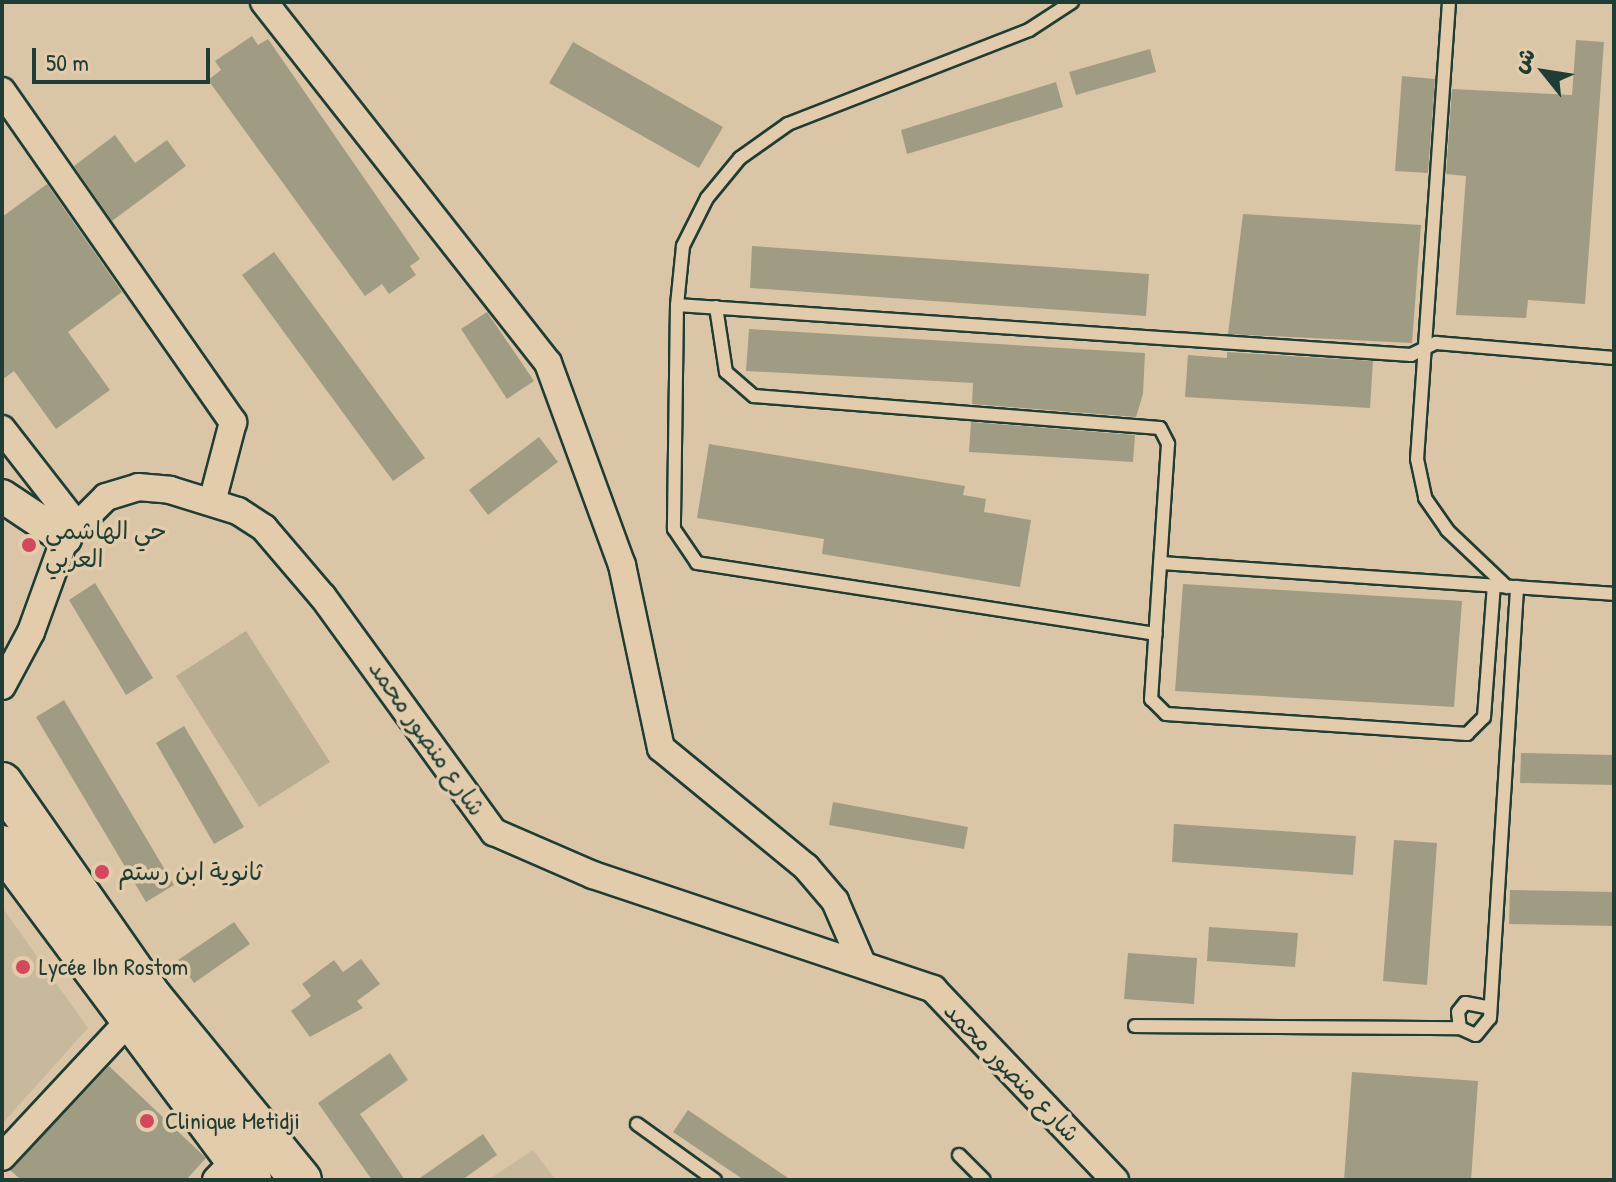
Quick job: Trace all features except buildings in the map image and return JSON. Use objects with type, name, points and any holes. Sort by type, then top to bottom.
[{"type":"main road","points":[[2,783],[140,1009],[234,1173]]},
{"type":"main road","points":[[2,846],[140,1009],[301,1180]]},
{"type":"street","points":[[264,2],[548,363],[622,565],[661,748],[806,867],[835,901],[861,961]]},
{"type":"street","points":[[2,91],[233,422],[212,502]]},
{"type":"street","points":[[2,429],[70,531]]},
{"type":"street","name":"شارع منصور محمد","points":[[2,686],[31,632],[70,531],[106,497],[138,487],[212,502],[264,528],[323,597],[494,832],[593,875],[861,961],[933,989],[1115,1180]]},
{"type":"street","points":[[2,496],[70,531]]},
{"type":"street","points":[[2,1157],[140,1009]]},
{"type":"lane","points":[[1072,2],[1029,30],[788,124],[740,158],[707,198],[683,246],[677,305],[674,529],[697,563],[1156,634]]},
{"type":"lane","points":[[1449,2],[1417,459],[1425,498],[1447,530],[1512,587]]},
{"type":"lane","points":[[677,305],[1411,355],[1436,343],[1614,358]]},
{"type":"lane","points":[[716,307],[726,372],[754,396],[1151,422],[1168,444],[1151,699],[1166,714],[1467,734],[1484,717],[1494,585]]},
{"type":"lane","points":[[1160,563],[1614,594]]},
{"type":"lane","points":[[1135,1026],[1460,1028],[1470,1035],[1486,1029],[1512,587]]},
{"type":"lane","points":[[1460,1028],[1458,1012],[1465,1003],[1486,1007]]},
{"type":"lane","points":[[637,1124],[715,1180]]},
{"type":"lane","points":[[959,1155],[984,1180]]},
{"type":"shaded area","points":[[246,631],[330,762],[259,807],[176,676]]},
{"type":"shaded area","name":"Lycée Ibn Rostom","points":[[2,907],[88,1028],[2,1124]]},
{"type":"shaded area","points":[[533,1150],[556,1180],[488,1180]]},
{"type":"place","name":"حي الهاشمي العربي","points":[[29,545]]},
{"type":"place","name":"ثانوية ابن رستم","points":[[102,872]]},
{"type":"place","name":"Lycée Ibn Rostom","points":[[23,967]]},
{"type":"place","name":"Clinique Metidji","points":[[147,1121]]}]
